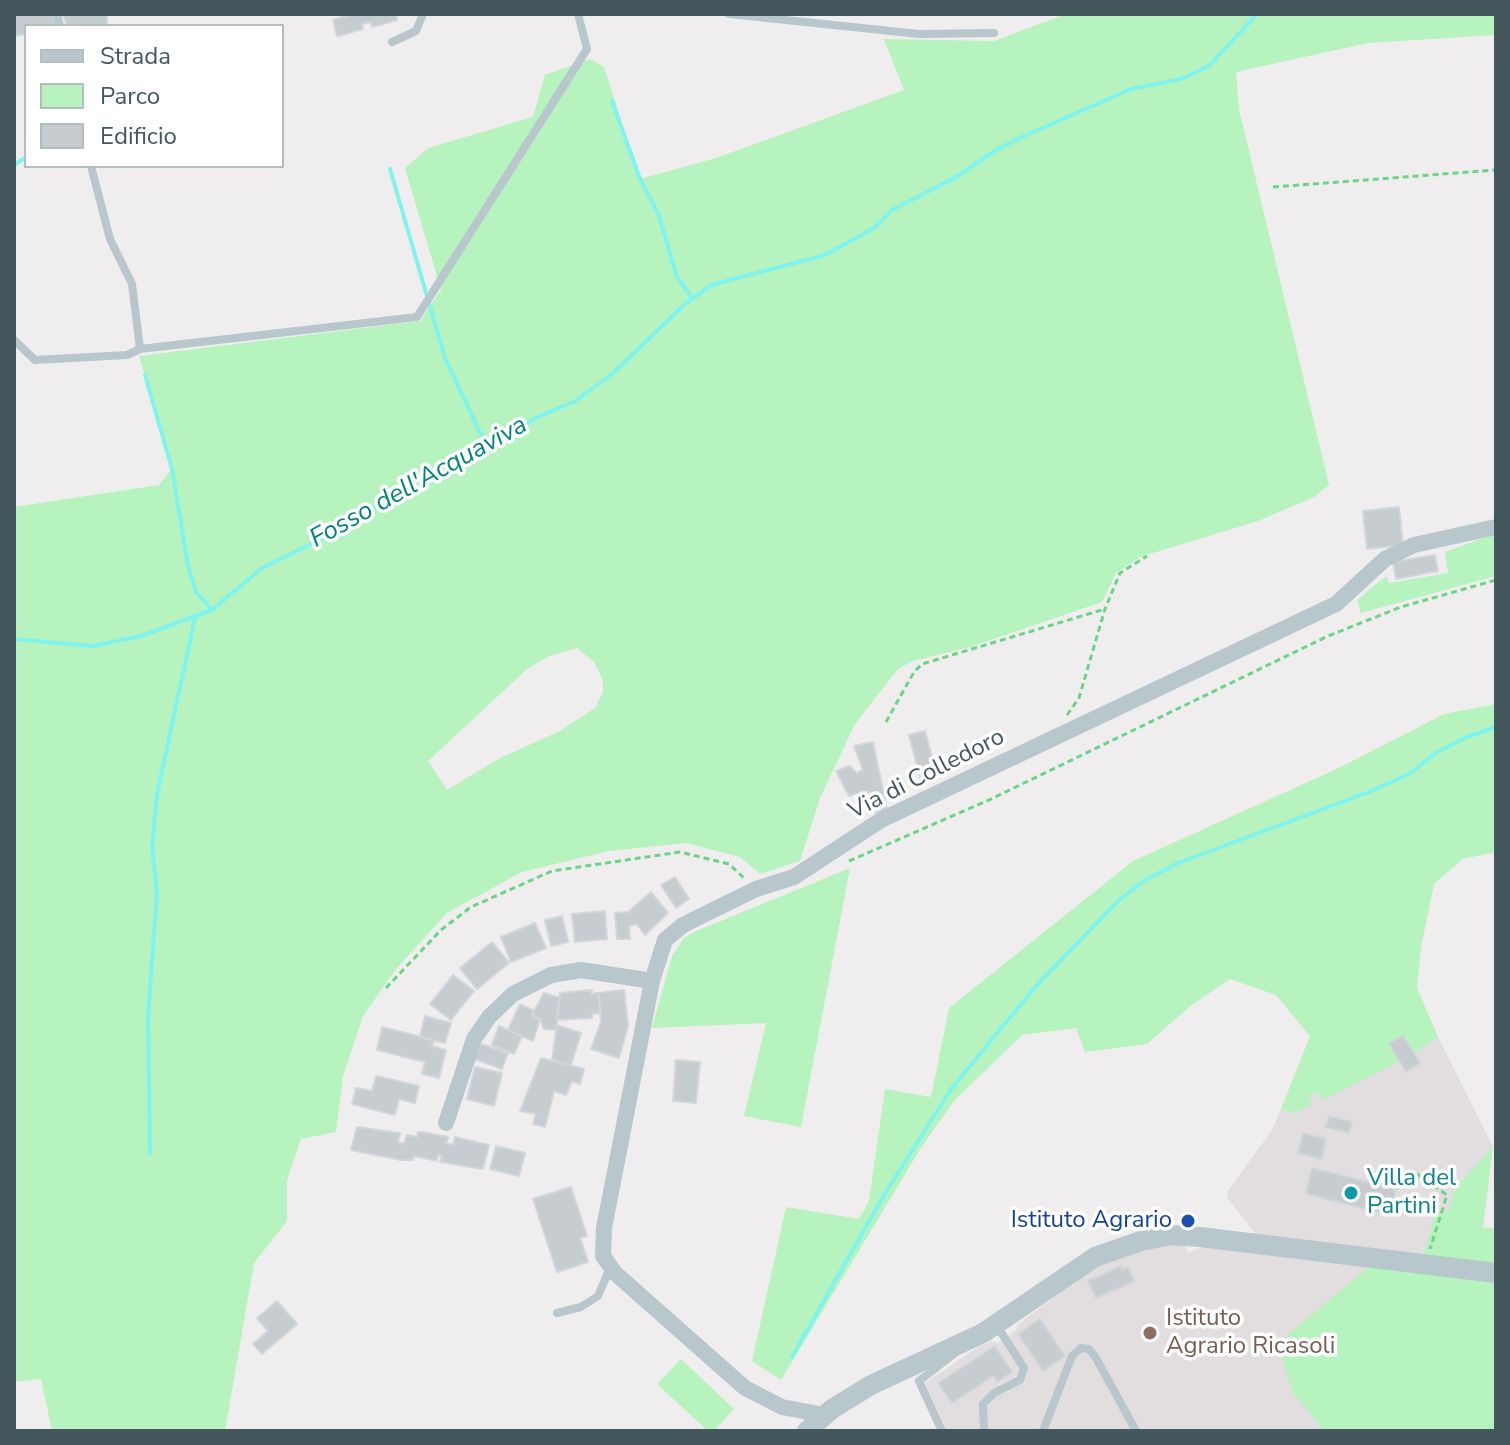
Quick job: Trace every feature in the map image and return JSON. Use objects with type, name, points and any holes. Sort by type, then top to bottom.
[{"type":"street","name":"Via di Colledoro","points":[[610,1268],[602,1244],[652,981],[662,945],[673,931],[756,889],[794,877],[881,820],[1336,604],[1385,559],[1414,545],[1496,527]]},
{"type":"street","points":[[446,1123],[474,1039],[489,1017],[513,994],[551,975],[581,970],[652,981]]},
{"type":"street","points":[[807,1431],[824,1415],[884,1377],[997,1325],[1095,1257],[1121,1246],[1161,1237],[1200,1237],[1496,1273]]},
{"type":"street","points":[[610,1268],[745,1388],[789,1410],[824,1415]]},
{"type":"lane","points":[[392,42],[416,31],[423,14]]},
{"type":"lane","points":[[14,340],[35,360],[127,355],[140,349],[417,317],[587,49],[578,14]]},
{"type":"lane","points":[[729,14],[919,34],[994,33]]},
{"type":"lane","points":[[92,168],[110,239],[132,284],[140,349]]},
{"type":"lane","points":[[557,1313],[593,1301],[610,1268]]},
{"type":"lane","points":[[984,1431],[981,1413],[987,1398],[1015,1384],[1024,1368],[997,1325]]},
{"type":"lane","points":[[942,1431],[919,1381],[923,1375],[949,1360],[963,1342]]},
{"type":"lane","points":[[1043,1431],[1072,1356],[1081,1348],[1089,1349],[1096,1358],[1136,1431]]},
{"type":"path","points":[[1273,187],[1496,170]]},
{"type":"path","points":[[1063,721],[1079,698],[1105,609],[1120,573],[1147,556]]},
{"type":"path","points":[[840,865],[989,800],[1328,636],[1401,607],[1496,580]]},
{"type":"path","points":[[886,722],[914,672],[922,664],[1105,609]]},
{"type":"path","points":[[386,988],[441,930],[471,907],[552,871],[680,852],[729,864],[756,889]]},
{"type":"path","points":[[1397,1170],[1417,1174],[1447,1195],[1425,1264]]},
{"type":"shaded area","name":"Istituto Agrario Ricasoli","points":[[1403,1035],[1414,1053],[1438,1037],[1493,1147],[1456,1187],[1448,1211],[1424,1255],[1257,1236],[1227,1197],[1228,1191],[1272,1130],[1281,1109],[1295,1113],[1308,1097],[1318,1092],[1321,1099]]},
{"type":"shaded area","name":"Istituto Agrario Ricasoli","points":[[1184,1241],[1188,1253],[1205,1246],[1371,1265],[1293,1393],[1324,1431],[947,1431],[925,1383],[978,1347],[992,1341],[997,1343],[1093,1269],[1123,1254]]},
{"type":"green space","points":[[1066,14],[1496,14],[1496,35],[1368,43],[1236,72],[1239,109],[1329,485],[1314,497],[1258,521],[1140,557],[1116,573],[1102,602],[970,647],[913,661],[898,669],[855,724],[820,798],[800,861],[760,874],[740,857],[686,843],[609,851],[522,872],[447,913],[396,969],[363,1016],[343,1076],[336,1132],[301,1139],[287,1180],[287,1221],[254,1263],[225,1431],[52,1431],[41,1379],[14,1382],[14,507],[159,485],[172,468],[139,356],[420,321],[441,290],[405,168],[428,148],[533,117],[545,75],[590,59],[604,67],[640,179],[716,158],[904,90],[884,39],[994,41]],"holes":[[[577,648],[594,662],[603,681],[603,692],[595,708],[560,731],[500,758],[447,790],[428,761],[526,670],[549,656]]]},
{"type":"green space","points":[[1496,533],[1496,576],[1361,613],[1357,600],[1386,576],[1389,583],[1448,573],[1445,552]]},
{"type":"green space","points":[[1496,704],[1496,852],[1463,859],[1434,884],[1421,947],[1417,988],[1438,1037],[1414,1053],[1402,1035],[1389,1044],[1400,1061],[1322,1100],[1318,1092],[1309,1096],[1312,1104],[1295,1113],[1281,1109],[1310,1036],[1276,995],[1230,979],[1189,1007],[1147,1044],[1085,1052],[1076,1028],[1022,1035],[953,1102],[919,1151],[781,1380],[752,1361],[786,1207],[859,1219],[869,1201],[885,1089],[931,1097],[949,1008],[1133,861],[1341,767],[1444,714]]},
{"type":"green space","points":[[850,868],[801,1127],[744,1116],[766,1023],[652,1028],[672,956],[684,938],[694,932]]},
{"type":"green space","points":[[1493,1147],[1483,1227],[1496,1229],[1496,1266],[1424,1255],[1435,1213],[1448,1211],[1456,1187]]},
{"type":"green space","points":[[1371,1265],[1496,1280],[1496,1431],[1324,1431],[1293,1393],[1278,1343]]},
{"type":"green space","points":[[681,1359],[734,1409],[714,1431],[708,1431],[657,1384]]},
{"type":"building","points":[[14,14],[53,14],[56,24],[24,24],[24,34],[14,36]]},
{"type":"building","points":[[63,14],[107,14],[107,24],[66,24]]},
{"type":"building","points":[[355,14],[395,14],[397,20],[372,27],[371,22],[362,24],[363,29],[337,36],[333,20]]},
{"type":"building","points":[[1399,507],[1403,545],[1367,549],[1363,511]]},
{"type":"building","points":[[1435,555],[1438,571],[1396,579],[1393,562]]},
{"type":"building","points":[[925,731],[937,776],[921,780],[909,735]]},
{"type":"building","points":[[873,742],[887,810],[873,812],[870,792],[849,796],[836,771],[850,766],[856,773],[863,770],[854,746]]},
{"type":"building","points":[[675,877],[689,899],[676,908],[661,885]]},
{"type":"building","points":[[651,892],[668,913],[645,935],[637,924],[629,926],[630,939],[617,939],[615,913],[628,912]]},
{"type":"building","points":[[605,911],[607,939],[575,942],[572,914]]},
{"type":"building","points":[[562,916],[568,942],[551,946],[545,920]]},
{"type":"building","points":[[535,923],[546,948],[511,962],[501,937]]},
{"type":"building","points":[[492,942],[509,963],[477,989],[460,968]]},
{"type":"building","points":[[453,975],[474,991],[451,1020],[430,1004]]},
{"type":"building","points":[[592,990],[591,994],[598,993],[601,1013],[592,1014],[592,1018],[557,1020],[560,993]]},
{"type":"building","points":[[624,990],[628,1026],[619,1058],[591,1049],[601,1022],[598,993]]},
{"type":"building","points":[[544,993],[560,998],[556,1030],[544,1029],[540,1019],[532,1015]]},
{"type":"building","points":[[520,1004],[534,1011],[532,1015],[540,1019],[533,1041],[508,1030]]},
{"type":"building","points":[[425,1016],[451,1023],[445,1043],[420,1037]]},
{"type":"building","points":[[557,1025],[581,1033],[571,1065],[552,1060]]},
{"type":"building","points":[[499,1026],[522,1036],[514,1054],[492,1045]]},
{"type":"building","points":[[382,1027],[434,1040],[432,1046],[446,1050],[439,1078],[422,1074],[425,1062],[377,1050]]},
{"type":"building","points":[[1403,1035],[1420,1063],[1406,1072],[1389,1044]]},
{"type":"building","points":[[481,1044],[508,1053],[502,1069],[475,1059]]},
{"type":"building","points":[[541,1058],[584,1069],[580,1084],[572,1081],[566,1095],[554,1091],[545,1127],[533,1124],[536,1114],[520,1111]]},
{"type":"building","points":[[676,1060],[700,1062],[696,1103],[673,1101]]},
{"type":"building","points":[[475,1067],[502,1073],[494,1106],[467,1099]]},
{"type":"building","points":[[376,1076],[419,1086],[415,1103],[399,1099],[395,1115],[352,1104],[356,1088],[372,1091]]},
{"type":"building","points":[[1329,1116],[1352,1122],[1349,1133],[1325,1127]]},
{"type":"building","points":[[357,1127],[400,1133],[398,1142],[404,1144],[407,1135],[417,1137],[418,1132],[423,1132],[448,1137],[446,1143],[453,1145],[455,1137],[489,1145],[483,1169],[440,1162],[442,1156],[438,1155],[437,1161],[414,1156],[413,1160],[401,1160],[351,1150]]},
{"type":"building","points":[[1303,1133],[1326,1139],[1322,1159],[1298,1153]]},
{"type":"building","points":[[496,1146],[525,1153],[519,1176],[490,1169]]},
{"type":"building","name":"Villa del Partini","points":[[1312,1168],[1396,1189],[1390,1215],[1306,1194]]},
{"type":"building","points":[[571,1187],[587,1236],[580,1238],[588,1262],[557,1272],[533,1199]]},
{"type":"building","points":[[1121,1266],[1122,1270],[1128,1267],[1135,1281],[1096,1298],[1088,1281]]},
{"type":"building","points":[[277,1301],[297,1324],[262,1354],[253,1344],[268,1331],[257,1318]]},
{"type":"building","points":[[1040,1319],[1065,1356],[1043,1371],[1018,1334]]},
{"type":"building","points":[[995,1346],[1012,1372],[997,1382],[993,1376],[952,1403],[938,1383]]},
{"type":"waterway","name":"Fosso dell'Acquaviva","points":[[14,639],[93,646],[141,636],[212,610],[262,568],[336,532],[439,467],[456,459],[477,457],[534,419],[575,401],[611,375],[684,305],[711,285],[825,255],[874,228],[892,210],[953,179],[996,150],[1024,136],[1131,89],[1181,79],[1209,66],[1257,14]]},
{"type":"waterway","points":[[612,101],[640,179],[658,213],[677,277],[692,298]]},
{"type":"waterway","points":[[14,165],[24,158]]},
{"type":"waterway","points":[[390,169],[445,358],[481,435],[494,446]]},
{"type":"waterway","points":[[145,375],[172,469],[188,566],[196,592],[212,610]]},
{"type":"waterway","points":[[150,1154],[148,1016],[157,892],[152,847],[157,794],[195,618]]},
{"type":"waterway","points":[[792,1357],[884,1195],[952,1088],[1036,986],[1119,900],[1147,879],[1178,863],[1369,792],[1409,774],[1437,752],[1496,727]]},
{"type":"place","name":"Villa del Partini","points":[[1351,1193]]},
{"type":"place","name":"Istituto Agrario","points":[[1188,1221]]},
{"type":"place","name":"Istituto Agrario Ricasoli","points":[[1150,1333]]}]
